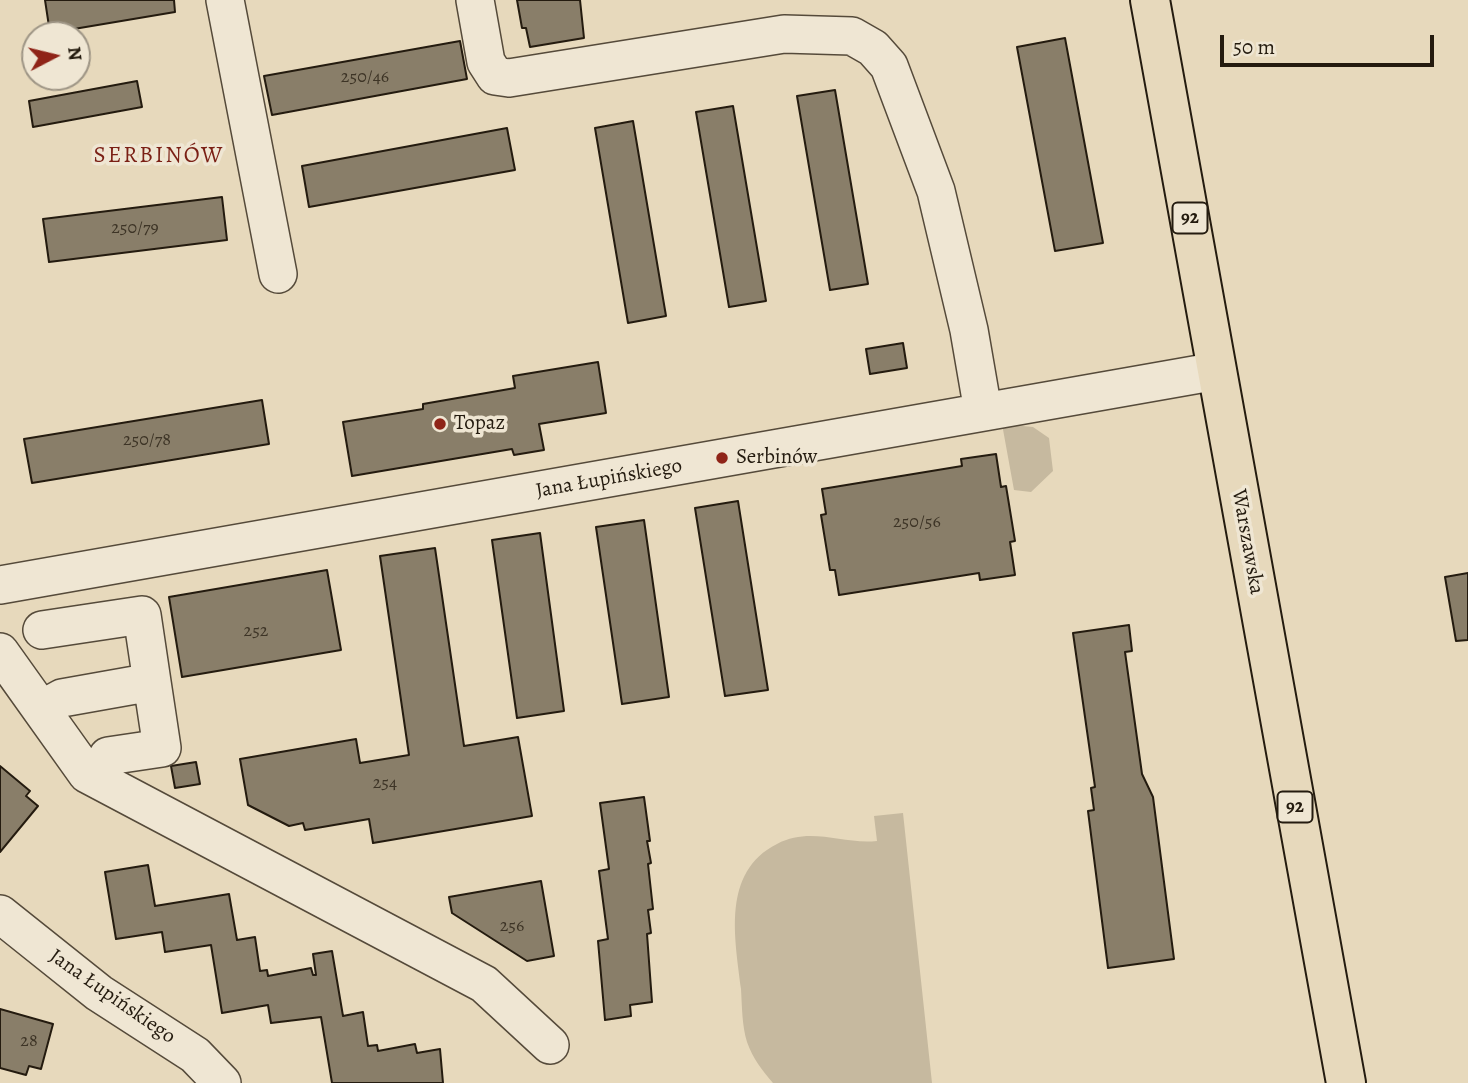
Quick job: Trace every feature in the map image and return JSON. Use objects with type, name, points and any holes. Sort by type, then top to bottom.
[{"type":"main road","name":"Warszawska","points":[[1150,0],[1346,1083]]},
{"type":"street","points":[[226,0],[278,274]]},
{"type":"street","points":[[475,0],[486,62],[495,76],[509,78],[784,34],[852,36],[873,48],[888,66],[936,191],[967,317],[983,411]]},
{"type":"street","name":"Jana Łupińskiego","points":[[0,585],[1217,371]]},
{"type":"street","points":[[42,630],[142,615],[162,748],[108,756]]},
{"type":"street","points":[[0,652],[87,774],[484,984],[550,1045]]},
{"type":"street","points":[[42,709],[62,698],[152,682]]},
{"type":"street","name":"Jana Łupińskiego","points":[[0,914],[99,993],[195,1055],[222,1083]]},
{"type":"shaded area","points":[[1002,424],[1033,427],[1049,438],[1053,471],[1031,492],[1014,490]]},
{"type":"shaded area","points":[[903,813],[932,1083],[773,1083],[752,1054],[743,1023],[735,929],[739,889],[747,871],[759,856],[777,844],[802,836],[877,841],[874,816]]},
{"type":"building","points":[[45,0],[174,0],[175,12],[91,26],[91,21],[48,21]]},
{"type":"building","points":[[517,0],[580,0],[584,38],[530,47],[526,28],[522,28]]},
{"type":"building","points":[[1065,38],[1103,243],[1055,251],[1017,47]]},
{"type":"building","points":[[460,41],[467,79],[272,115],[264,76]]},
{"type":"building","points":[[137,81],[142,107],[33,127],[29,101]]},
{"type":"building","points":[[835,90],[868,284],[830,290],[797,96]]},
{"type":"building","points":[[733,106],[766,301],[729,307],[696,112]]},
{"type":"building","points":[[633,121],[666,316],[628,323],[595,128]]},
{"type":"building","points":[[507,128],[515,170],[309,207],[302,166]]},
{"type":"building","points":[[222,197],[227,240],[49,262],[43,219]]},
{"type":"building","points":[[903,343],[907,368],[870,374],[866,349]]},
{"type":"building","name":"Topaz","points":[[598,362],[606,413],[539,424],[544,450],[514,455],[512,449],[352,476],[343,422],[423,409],[423,404],[515,388],[513,376]]},
{"type":"building","points":[[262,400],[269,444],[32,483],[24,439]]},
{"type":"building","points":[[996,454],[1001,487],[1006,486],[1015,541],[1010,542],[1015,575],[980,580],[979,573],[839,595],[835,570],[830,570],[821,515],[826,514],[822,489],[962,466],[961,459]]},
{"type":"building","points":[[738,501],[768,690],[725,696],[695,508]]},
{"type":"building","points":[[644,520],[669,697],[622,704],[596,527]]},
{"type":"building","points":[[540,533],[564,711],[517,718],[492,540]]},
{"type":"building","points":[[435,548],[464,746],[518,737],[532,816],[373,843],[369,819],[305,830],[303,823],[289,826],[248,805],[240,759],[356,739],[360,763],[409,755],[380,556]]},
{"type":"building","points":[[327,570],[341,650],[182,677],[169,597]]},
{"type":"building","points":[[1468,573],[1468,640],[1456,641],[1445,577]]},
{"type":"building","points":[[1129,625],[1132,651],[1125,652],[1142,774],[1153,797],[1174,959],[1108,968],[1088,811],[1094,810],[1091,788],[1095,787],[1073,633]]},
{"type":"building","points":[[196,762],[200,784],[175,788],[171,766]]},
{"type":"building","points":[[0,766],[30,791],[26,796],[38,806],[0,852]]},
{"type":"building","points":[[644,797],[650,841],[647,841],[651,863],[648,864],[653,909],[648,910],[651,933],[647,934],[652,1002],[630,1005],[631,1016],[605,1020],[598,941],[608,939],[599,871],[609,869],[600,803]]},
{"type":"building","points":[[148,865],[155,906],[229,894],[237,940],[255,937],[260,971],[267,970],[268,976],[311,968],[313,975],[316,975],[313,954],[332,951],[343,1016],[363,1012],[368,1046],[377,1045],[378,1051],[415,1044],[417,1053],[440,1049],[443,1083],[332,1083],[321,1017],[271,1023],[268,1005],[222,1013],[211,945],[165,952],[162,932],[116,939],[105,872]]},
{"type":"building","points":[[541,881],[554,956],[527,961],[452,913],[449,897]]},
{"type":"building","points":[[0,1009],[53,1024],[41,1069],[29,1066],[26,1075],[0,1068]]},
{"type":"place","name":"Topaz","points":[[440,424]]},
{"type":"place","name":"Serbinów","points":[[722,458]]},
{"type":"district","name":"SERBINÓW","points":[[159,156]]}]
